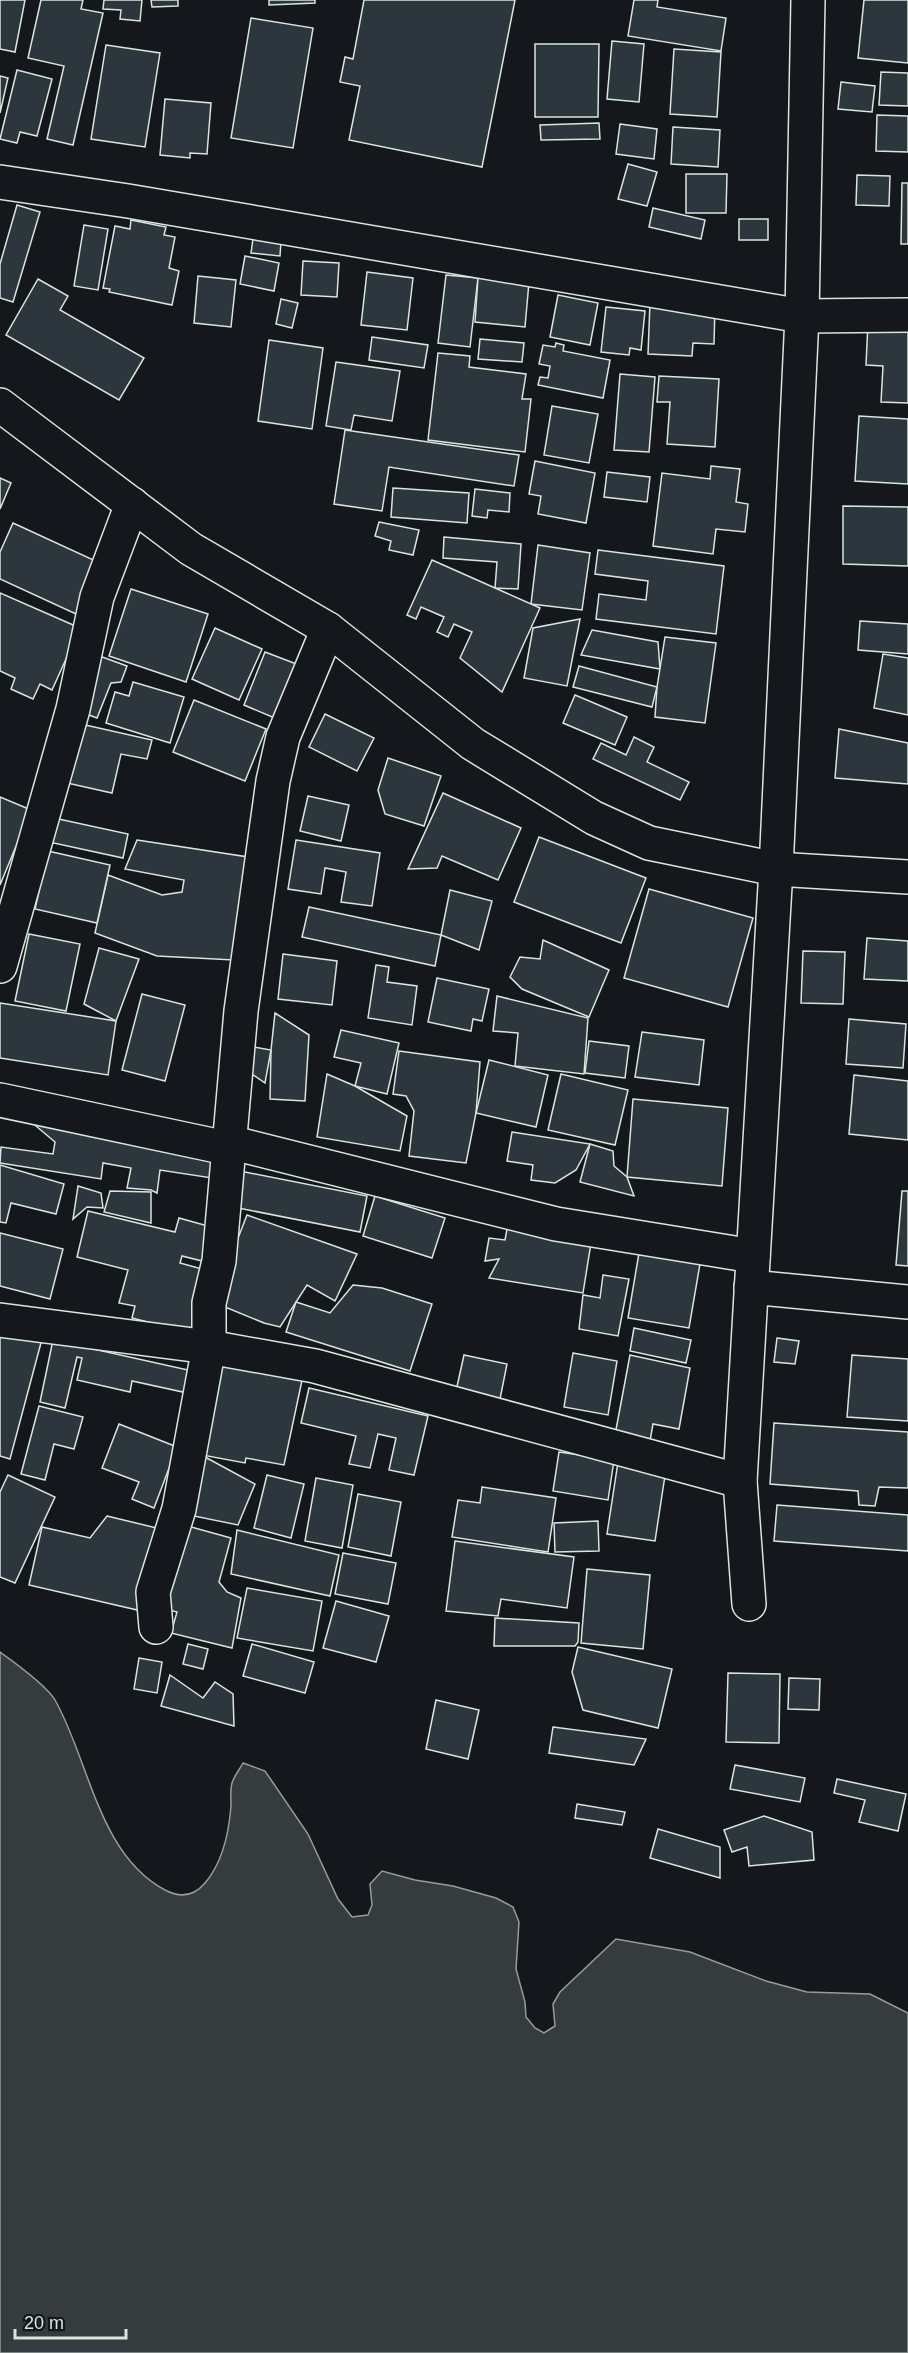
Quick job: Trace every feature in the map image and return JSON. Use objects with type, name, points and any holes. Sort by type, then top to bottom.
[{"type":"street","points":[[749,1604],[740,1481],[776,868],[802,316],[808,0]]},
{"type":"street","points":[[0,182],[128,201],[802,316],[908,315]]},
{"type":"street","points":[[0,405],[191,549],[328,629],[473,744],[594,818],[649,843],[776,868],[908,877]]},
{"type":"street","points":[[0,966],[73,709],[97,597],[132,504]]},
{"type":"street","points":[[156,1627],[153,1592],[179,1509],[209,1347],[209,1303],[219,1261],[229,1142],[254,910],[273,782],[283,737],[328,629]]},
{"type":"street","points":[[0,1100],[217,1146],[229,1142],[752,1272],[908,1302]]},
{"type":"street","points":[[0,1320],[209,1347],[315,1366],[740,1481]]},
{"type":"shaded area","points":[[0,1652],[51,1694],[67,1724],[98,1805],[124,1854],[142,1874],[171,1893],[181,1895],[196,1891],[205,1883],[216,1866],[229,1826],[232,1783],[243,1763],[265,1771],[308,1834],[338,1899],[352,1917],[368,1915],[372,1905],[370,1884],[382,1871],[415,1880],[453,1886],[496,1898],[513,1907],[519,1922],[516,1969],[525,2002],[526,2017],[535,2028],[544,2033],[555,2026],[553,2004],[560,1992],[616,1939],[690,1952],[766,1981],[807,1992],[870,1994],[908,2013],[908,2353],[0,2353]]},
{"type":"building","points":[[0,0],[25,0],[15,52],[0,49]]},
{"type":"building","points":[[41,0],[83,0],[81,9],[103,13],[73,145],[47,139],[64,66],[28,58]]},
{"type":"building","points":[[104,0],[142,0],[140,21],[120,19],[121,10],[103,9]]},
{"type":"building","points":[[151,0],[178,0],[178,6],[152,7]]},
{"type":"building","points":[[269,0],[315,0],[315,3],[269,5]]},
{"type":"building","points":[[364,0],[515,0],[482,167],[349,140],[360,86],[340,82],[345,57],[353,59]]},
{"type":"building","points":[[634,0],[658,0],[657,7],[726,18],[721,51],[628,36]]},
{"type":"building","points":[[864,0],[908,0],[908,63],[858,58]]},
{"type":"building","points":[[251,18],[313,28],[293,148],[231,138]]},
{"type":"building","points":[[612,41],[644,44],[639,102],[607,99]]},
{"type":"building","points":[[535,44],[599,44],[598,117],[535,117]]},
{"type":"building","points":[[106,45],[160,53],[145,147],[91,139]]},
{"type":"building","points":[[674,49],[721,52],[717,117],[670,114]]},
{"type":"building","points":[[17,70],[52,79],[37,136],[20,132],[17,143],[0,139]]},
{"type":"building","points":[[881,72],[908,73],[908,106],[879,105]]},
{"type":"building","points":[[0,76],[8,78],[0,113]]},
{"type":"building","points":[[841,82],[875,86],[872,112],[838,109]]},
{"type":"building","points":[[165,99],[211,103],[207,154],[190,153],[190,158],[160,155]]},
{"type":"building","points":[[877,115],[908,116],[908,152],[876,151]]},
{"type":"building","points":[[599,123],[600,139],[541,140],[540,125]]},
{"type":"building","points":[[620,124],[657,129],[654,159],[616,154]]},
{"type":"building","points":[[673,127],[720,130],[718,167],[671,164]]},
{"type":"building","points":[[628,164],[657,172],[647,206],[618,199]]},
{"type":"building","points":[[686,174],[727,174],[726,213],[686,213]]},
{"type":"building","points":[[857,175],[890,176],[889,206],[856,205]]},
{"type":"building","points":[[902,183],[908,183],[908,244],[901,244]]},
{"type":"building","points":[[17,205],[40,212],[13,302],[0,298],[0,264]]},
{"type":"building","points":[[653,208],[705,220],[701,239],[649,227]]},
{"type":"building","points":[[739,219],[768,219],[768,240],[739,240]]},
{"type":"building","points":[[131,220],[166,227],[164,235],[175,237],[169,268],[179,271],[172,305],[109,292],[110,289],[103,288],[115,226],[130,229]]},
{"type":"building","points":[[84,225],[108,229],[98,290],[74,286]]},
{"type":"building","points":[[253,239],[281,241],[280,256],[251,253]]},
{"type":"building","points":[[245,256],[279,263],[274,291],[240,284]]},
{"type":"building","points":[[303,261],[339,263],[337,297],[301,295]]},
{"type":"building","points":[[367,272],[413,278],[407,330],[361,325]]},
{"type":"building","points":[[446,275],[478,278],[470,347],[438,343]]},
{"type":"building","points":[[198,276],[236,280],[231,327],[194,323]]},
{"type":"building","points":[[478,278],[529,282],[525,327],[475,322]]},
{"type":"building","points":[[38,279],[68,296],[60,310],[144,358],[119,400],[6,335]]},
{"type":"building","points":[[558,295],[598,303],[590,345],[550,337]]},
{"type":"building","points":[[281,299],[298,303],[292,328],[276,324]]},
{"type":"building","points":[[650,302],[715,305],[714,344],[693,343],[692,356],[648,354]]},
{"type":"building","points":[[606,307],[645,311],[641,350],[630,348],[629,355],[601,352]]},
{"type":"building","points":[[868,322],[908,324],[908,403],[881,402],[883,366],[866,365]]},
{"type":"building","points":[[372,337],[428,345],[424,368],[369,360]]},
{"type":"building","points":[[480,339],[524,343],[522,362],[478,359]]},
{"type":"building","points":[[269,340],[323,348],[312,429],[258,421]]},
{"type":"building","points":[[556,343],[564,345],[563,351],[610,360],[603,398],[538,385],[540,377],[548,378],[550,366],[539,364],[543,345],[555,347]]},
{"type":"building","points":[[438,353],[470,356],[469,367],[526,374],[522,399],[531,399],[525,452],[428,440]]},
{"type":"building","points":[[336,362],[400,371],[392,421],[354,415],[351,430],[326,426]]},
{"type":"building","points":[[620,374],[655,377],[649,452],[614,450]]},
{"type":"building","points":[[659,376],[719,379],[715,447],[667,444],[670,402],[657,402]]},
{"type":"building","points":[[552,406],[598,414],[589,463],[544,455]]},
{"type":"building","points":[[859,416],[908,419],[908,484],[855,481]]},
{"type":"building","points":[[345,430],[519,455],[514,486],[389,467],[382,511],[334,504]]},
{"type":"building","points":[[535,461],[595,473],[586,523],[538,514],[541,496],[529,494]]},
{"type":"building","points":[[711,466],[740,469],[736,502],[748,504],[745,532],[716,529],[713,554],[653,546],[662,473],[710,479]]},
{"type":"building","points":[[607,472],[650,477],[647,502],[604,497]]},
{"type":"building","points":[[0,478],[11,483],[0,509]]},
{"type":"building","points":[[393,488],[469,493],[467,523],[391,517]]},
{"type":"building","points":[[475,489],[510,493],[509,512],[488,510],[487,518],[472,516]]},
{"type":"building","points":[[843,506],[908,507],[908,566],[843,564]]},
{"type":"building","points":[[379,522],[419,530],[413,555],[389,550],[391,541],[375,536]]},
{"type":"building","points":[[13,523],[100,563],[76,614],[0,579],[0,552]]},
{"type":"building","points":[[444,537],[521,544],[518,589],[495,588],[497,562],[443,558]]},
{"type":"building","points":[[538,545],[590,553],[582,610],[531,604]]},
{"type":"building","points":[[598,550],[724,566],[716,634],[596,619],[599,594],[646,600],[648,581],[595,574]]},
{"type":"building","points":[[432,560],[540,608],[502,692],[460,658],[472,632],[454,624],[448,637],[437,632],[444,617],[421,607],[416,619],[407,615]]},
{"type":"building","points":[[131,589],[208,614],[186,682],[109,656]]},
{"type":"building","points":[[0,593],[80,628],[52,690],[40,684],[33,699],[11,689],[15,678],[0,671]]},
{"type":"building","points":[[580,619],[567,686],[524,678],[533,628]]},
{"type":"building","points":[[860,621],[908,624],[908,654],[858,650]]},
{"type":"building","points":[[215,628],[262,649],[239,700],[192,679]]},
{"type":"building","points":[[592,630],[658,642],[660,669],[581,655]]},
{"type":"building","points":[[665,637],[716,643],[705,723],[655,717]]},
{"type":"building","points":[[265,652],[299,665],[277,719],[244,705]]},
{"type":"building","points":[[94,654],[127,666],[121,682],[111,683],[97,718],[73,709]]},
{"type":"building","points":[[883,654],[908,658],[908,715],[874,708]]},
{"type":"building","points":[[579,666],[657,687],[652,707],[573,687]]},
{"type":"building","points":[[133,682],[184,697],[170,743],[106,723],[115,692],[129,696]]},
{"type":"building","points":[[575,695],[627,717],[615,745],[563,723]]},
{"type":"building","points":[[194,700],[266,729],[245,781],[173,752]]},
{"type":"building","points":[[325,714],[374,738],[357,771],[309,747]]},
{"type":"building","points":[[81,724],[152,740],[147,759],[121,754],[112,793],[67,783]]},
{"type":"building","points":[[839,729],[908,743],[908,784],[835,778]]},
{"type":"building","points":[[634,737],[654,747],[647,762],[689,782],[680,800],[593,759],[601,743],[626,755]]},
{"type":"building","points":[[388,758],[441,776],[424,826],[385,814],[378,790]]},
{"type":"building","points":[[443,793],[521,828],[498,880],[442,856],[437,868],[408,869]]},
{"type":"building","points":[[308,796],[349,805],[341,841],[300,831]]},
{"type":"building","points":[[0,797],[31,810],[0,885]]},
{"type":"building","points":[[54,818],[128,834],[123,858],[49,842]]},
{"type":"building","points":[[539,837],[646,878],[621,943],[514,902]]},
{"type":"building","points":[[137,840],[248,857],[234,960],[157,956],[95,933],[108,875],[162,895],[182,892],[184,880],[125,869]]},
{"type":"building","points":[[296,840],[380,853],[372,906],[341,902],[346,872],[325,868],[321,894],[288,889]]},
{"type":"building","points":[[48,851],[110,865],[97,923],[35,909]]},
{"type":"building","points":[[649,889],[753,918],[728,1007],[624,978]]},
{"type":"building","points":[[450,890],[492,901],[479,950],[441,935]]},
{"type":"building","points":[[309,907],[441,935],[435,966],[302,937]]},
{"type":"building","points":[[29,934],[80,944],[66,1011],[15,1001]]},
{"type":"building","points":[[867,938],[908,941],[908,981],[864,979]]},
{"type":"building","points":[[543,940],[609,970],[589,1017],[522,989],[510,977],[520,957],[540,959]]},
{"type":"building","points":[[99,948],[139,959],[116,1021],[84,1004]]},
{"type":"building","points":[[803,951],[845,952],[843,1004],[801,1003]]},
{"type":"building","points":[[283,954],[337,961],[332,1005],[278,999]]},
{"type":"building","points":[[376,965],[389,967],[387,982],[417,986],[412,1025],[368,1018]]},
{"type":"building","points":[[437,978],[489,989],[482,1021],[473,1019],[471,1031],[428,1022]]},
{"type":"building","points":[[142,994],[185,1005],[165,1081],[122,1070]]},
{"type":"building","points":[[497,996],[588,1018],[584,1074],[515,1066],[518,1033],[493,1031]]},
{"type":"building","points":[[0,1003],[116,1021],[108,1075],[0,1058]]},
{"type":"building","points":[[275,1013],[309,1035],[305,1101],[270,1099],[271,1050]]},
{"type":"building","points":[[849,1019],[906,1024],[903,1068],[846,1064]]},
{"type":"building","points":[[341,1030],[399,1043],[387,1094],[355,1086],[361,1063],[334,1057]]},
{"type":"building","points":[[642,1032],[704,1040],[699,1085],[635,1077]]},
{"type":"building","points":[[589,1041],[629,1046],[625,1078],[585,1073]]},
{"type":"building","points":[[242,1045],[271,1050],[265,1083],[236,1063]]},
{"type":"building","points":[[399,1051],[480,1062],[476,1113],[466,1163],[409,1156],[414,1111],[406,1096],[393,1094]]},
{"type":"building","points":[[489,1060],[548,1075],[536,1127],[476,1113]]},
{"type":"building","points":[[327,1074],[355,1086],[407,1116],[400,1151],[317,1137]]},
{"type":"building","points":[[561,1074],[628,1090],[615,1145],[548,1130]]},
{"type":"building","points":[[854,1075],[908,1081],[908,1140],[849,1134]]},
{"type":"building","points":[[633,1099],[728,1108],[722,1186],[627,1177]]},
{"type":"building","points":[[24,1116],[217,1146],[212,1178],[160,1170],[157,1193],[151,1190],[127,1188],[131,1168],[103,1163],[101,1179],[0,1163],[1,1147],[53,1154],[55,1142]]},
{"type":"building","points":[[512,1132],[590,1144],[576,1170],[555,1183],[531,1180],[533,1165],[507,1161]]},
{"type":"building","points":[[590,1144],[613,1151],[614,1166],[627,1177],[634,1196],[580,1182]]},
{"type":"building","points":[[0,1165],[64,1184],[56,1214],[11,1203],[6,1223],[0,1222]]},
{"type":"building","points":[[240,1171],[367,1196],[360,1232],[233,1207]]},
{"type":"building","points":[[78,1186],[101,1193],[103,1208],[87,1207],[73,1219]]},
{"type":"building","points":[[110,1191],[151,1192],[151,1223],[104,1212]]},
{"type":"building","points":[[902,1191],[908,1191],[908,1266],[896,1265]]},
{"type":"building","points":[[375,1196],[445,1218],[432,1258],[363,1236]]},
{"type":"building","points":[[88,1211],[175,1232],[179,1218],[215,1228],[206,1262],[182,1256],[180,1263],[213,1272],[198,1335],[132,1318],[135,1306],[119,1303],[128,1270],[77,1257]]},
{"type":"building","points":[[247,1215],[357,1254],[335,1301],[307,1285],[280,1327],[264,1323],[213,1302]]},
{"type":"building","points":[[507,1229],[591,1243],[583,1293],[489,1278],[499,1259],[485,1261],[489,1238],[505,1240]]},
{"type":"building","points":[[0,1233],[63,1249],[50,1299],[0,1286]]},
{"type":"building","points":[[640,1247],[701,1258],[689,1328],[628,1318]]},
{"type":"building","points":[[603,1275],[629,1279],[618,1336],[579,1329],[583,1295],[600,1298]]},
{"type":"building","points":[[353,1285],[382,1288],[432,1304],[410,1371],[286,1332],[296,1302],[330,1313]]},
{"type":"building","points":[[0,1328],[42,1339],[10,1459],[0,1456]]},
{"type":"building","points":[[634,1328],[691,1340],[686,1363],[630,1351]]},
{"type":"building","points":[[777,1338],[799,1341],[795,1364],[774,1362]]},
{"type":"building","points":[[53,1340],[197,1372],[192,1394],[132,1381],[130,1392],[77,1380],[82,1358],[77,1357],[65,1408],[40,1402]]},
{"type":"building","points":[[216,1353],[304,1371],[284,1465],[246,1458],[245,1463],[202,1455]]},
{"type":"building","points":[[573,1353],[617,1361],[608,1415],[564,1407]]},
{"type":"building","points":[[464,1355],[507,1364],[498,1409],[454,1400]]},
{"type":"building","points":[[630,1355],[690,1368],[679,1429],[653,1424],[650,1441],[615,1435]]},
{"type":"building","points":[[852,1355],[908,1359],[908,1421],[847,1417]]},
{"type":"building","points":[[309,1388],[428,1416],[414,1475],[389,1470],[396,1438],[378,1434],[370,1468],[349,1464],[356,1436],[301,1423]]},
{"type":"building","points":[[39,1406],[83,1417],[74,1449],[54,1444],[45,1480],[21,1474]]},
{"type":"building","points":[[774,1423],[908,1432],[908,1488],[879,1487],[875,1506],[859,1505],[858,1491],[770,1484]]},
{"type":"building","points":[[119,1424],[177,1447],[154,1508],[132,1499],[139,1482],[102,1468]]},
{"type":"building","points":[[559,1452],[614,1460],[608,1500],[553,1491]]},
{"type":"building","points":[[205,1457],[255,1484],[238,1525],[189,1515]]},
{"type":"building","points":[[618,1462],[666,1469],[655,1541],[607,1534]]},
{"type":"building","points":[[8,1475],[55,1497],[15,1583],[0,1577],[0,1492]]},
{"type":"building","points":[[267,1475],[304,1484],[291,1538],[254,1528]]},
{"type":"building","points":[[316,1478],[353,1485],[342,1548],[305,1541]]},
{"type":"building","points":[[482,1487],[556,1498],[548,1552],[452,1537],[458,1500],[480,1503]]},
{"type":"building","points":[[358,1494],[401,1502],[391,1556],[348,1547]]},
{"type":"building","points":[[777,1505],[908,1515],[908,1551],[774,1541]]},
{"type":"building","points":[[107,1516],[165,1530],[146,1612],[29,1585],[42,1527],[90,1538]]},
{"type":"building","points":[[598,1521],[599,1551],[555,1552],[554,1523]]},
{"type":"building","points":[[184,1525],[231,1538],[219,1582],[227,1592],[241,1598],[232,1648],[171,1633],[177,1612],[162,1608]]},
{"type":"building","points":[[237,1530],[339,1555],[330,1596],[231,1574]]},
{"type":"building","points":[[455,1541],[574,1557],[567,1608],[501,1599],[498,1616],[446,1611]]},
{"type":"building","points":[[343,1553],[396,1563],[388,1604],[335,1594]]},
{"type":"building","points":[[587,1569],[650,1575],[643,1649],[581,1643]]},
{"type":"building","points":[[247,1588],[322,1601],[313,1651],[237,1638]]},
{"type":"building","points":[[336,1601],[389,1616],[376,1662],[323,1648]]},
{"type":"building","points":[[495,1618],[579,1623],[578,1642],[575,1646],[494,1646]]},
{"type":"building","points":[[188,1644],[208,1649],[203,1669],[183,1664]]},
{"type":"building","points":[[252,1644],[314,1662],[305,1693],[243,1676]]},
{"type":"building","points":[[578,1647],[672,1669],[658,1728],[583,1710],[572,1672]]},
{"type":"building","points":[[139,1658],[162,1662],[157,1693],[134,1689]]},
{"type":"building","points":[[728,1673],[780,1674],[779,1743],[726,1742]]},
{"type":"building","points":[[170,1675],[203,1698],[215,1682],[233,1694],[234,1726],[161,1706]]},
{"type":"building","points":[[789,1678],[820,1679],[819,1710],[788,1709]]},
{"type":"building","points":[[436,1700],[479,1710],[468,1759],[426,1749]]},
{"type":"building","points":[[553,1727],[646,1739],[634,1765],[549,1753]]},
{"type":"building","points":[[735,1765],[805,1778],[800,1802],[730,1789]]},
{"type":"building","points":[[837,1779],[906,1794],[898,1831],[859,1822],[865,1800],[834,1793]]},
{"type":"building","points":[[577,1804],[625,1812],[622,1825],[575,1818]]},
{"type":"building","points":[[764,1816],[812,1832],[814,1860],[749,1866],[747,1847],[732,1852],[724,1830]]},
{"type":"building","points":[[658,1829],[720,1847],[720,1878],[650,1858]]}]
